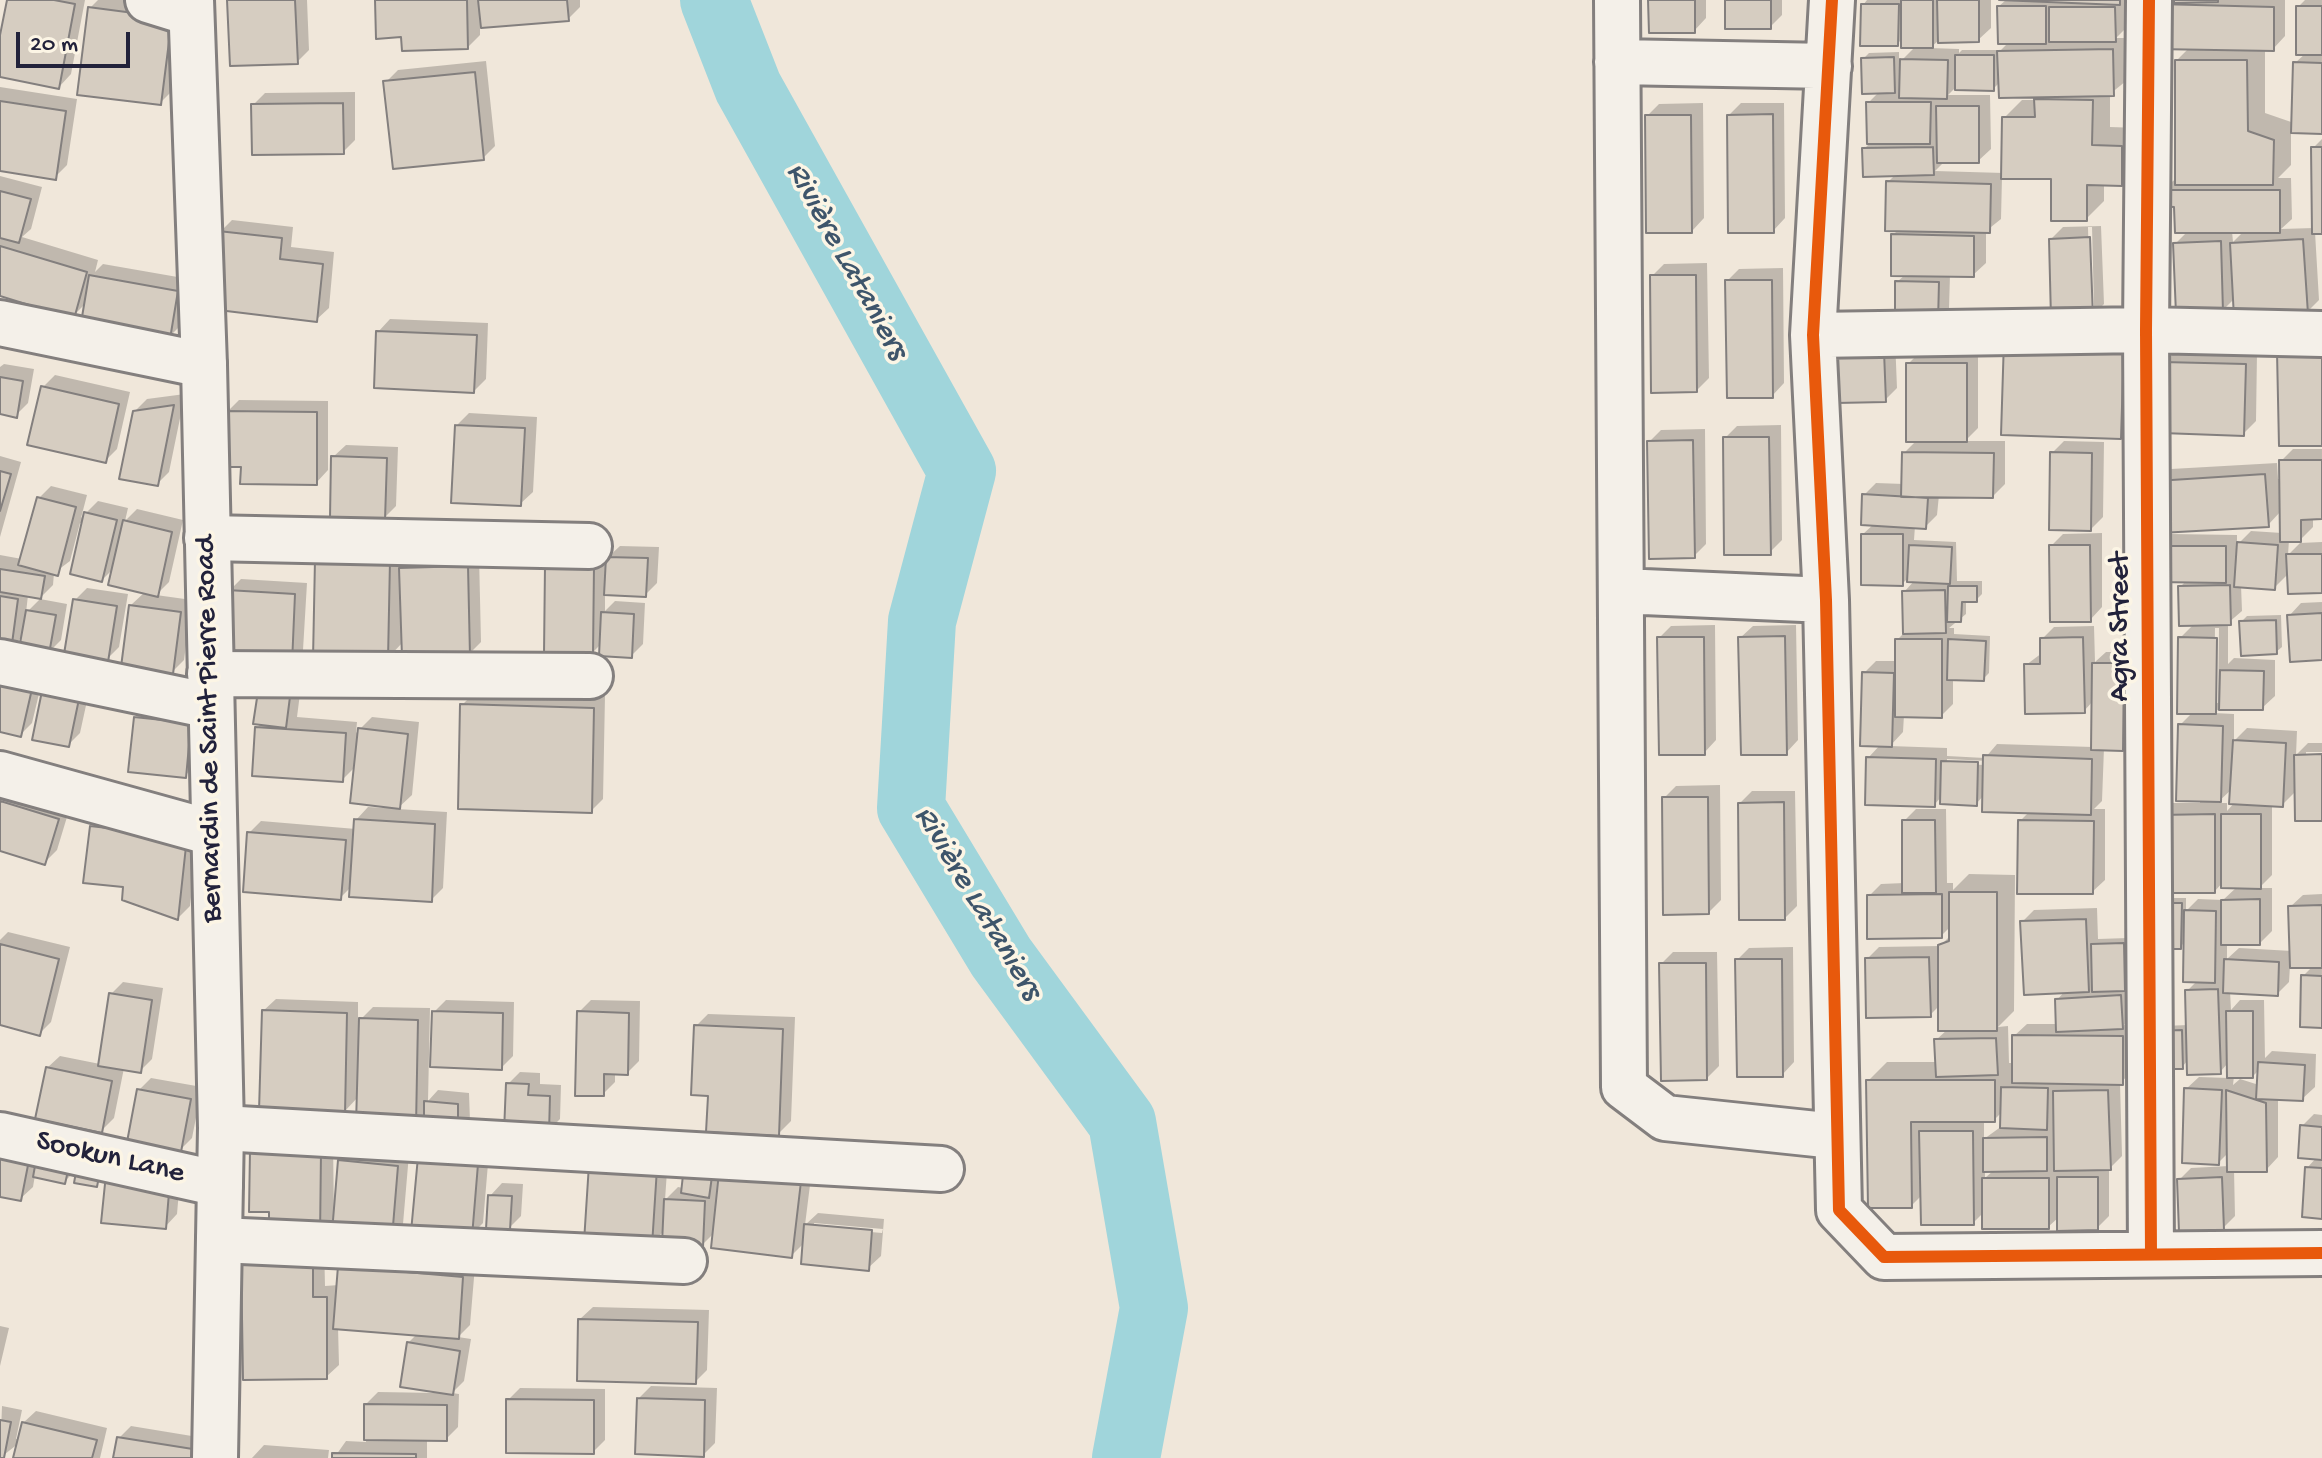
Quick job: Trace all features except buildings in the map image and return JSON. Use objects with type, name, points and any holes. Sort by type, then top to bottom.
[{"type":"street","points":[[148,0],[190,6]]},
{"type":"street","points":[[1617,0],[1624,1087],[1665,1118],[1835,1136]]},
{"type":"street","points":[[1832,0],[1813,335],[1826,600],[1835,1136],[1839,1210],[1884,1257],[2322,1253]]},
{"type":"street","name":"Agra Street","points":[[2149,0],[2146,330],[2151,1254]]},
{"type":"street","name":"Bernardin de Saint Pierre Road","points":[[190,6],[204,365],[221,1128],[215,1458]]},
{"type":"street","points":[[1617,62],[1829,66]]},
{"type":"street","points":[[0,323],[204,365]]},
{"type":"street","points":[[1813,335],[2146,330],[2322,334]]},
{"type":"street","points":[[207,538],[589,546]]},
{"type":"street","points":[[1621,591],[1826,600]]},
{"type":"street","points":[[0,662],[211,690],[590,676]]},
{"type":"street","points":[[0,774],[213,833]]},
{"type":"street","points":[[221,1128],[941,1169]]},
{"type":"street","name":"Sookun Lane","points":[[0,1135],[220,1184]]},
{"type":"street","points":[[219,1240],[684,1261]]},
{"type":"waterway","name":"Rivière Lataniers","points":[[714,0],[748,87],[962,471],[922,621],[911,808],[1001,957],[1122,1122],[1154,1308],[1126,1458]]},
{"type":"cycle path","points":[[1832,0],[1813,335],[1826,600],[1839,1210],[1884,1257],[2322,1253]]},
{"type":"cycle path","points":[[2149,0],[2146,330],[2151,1254]]}]
